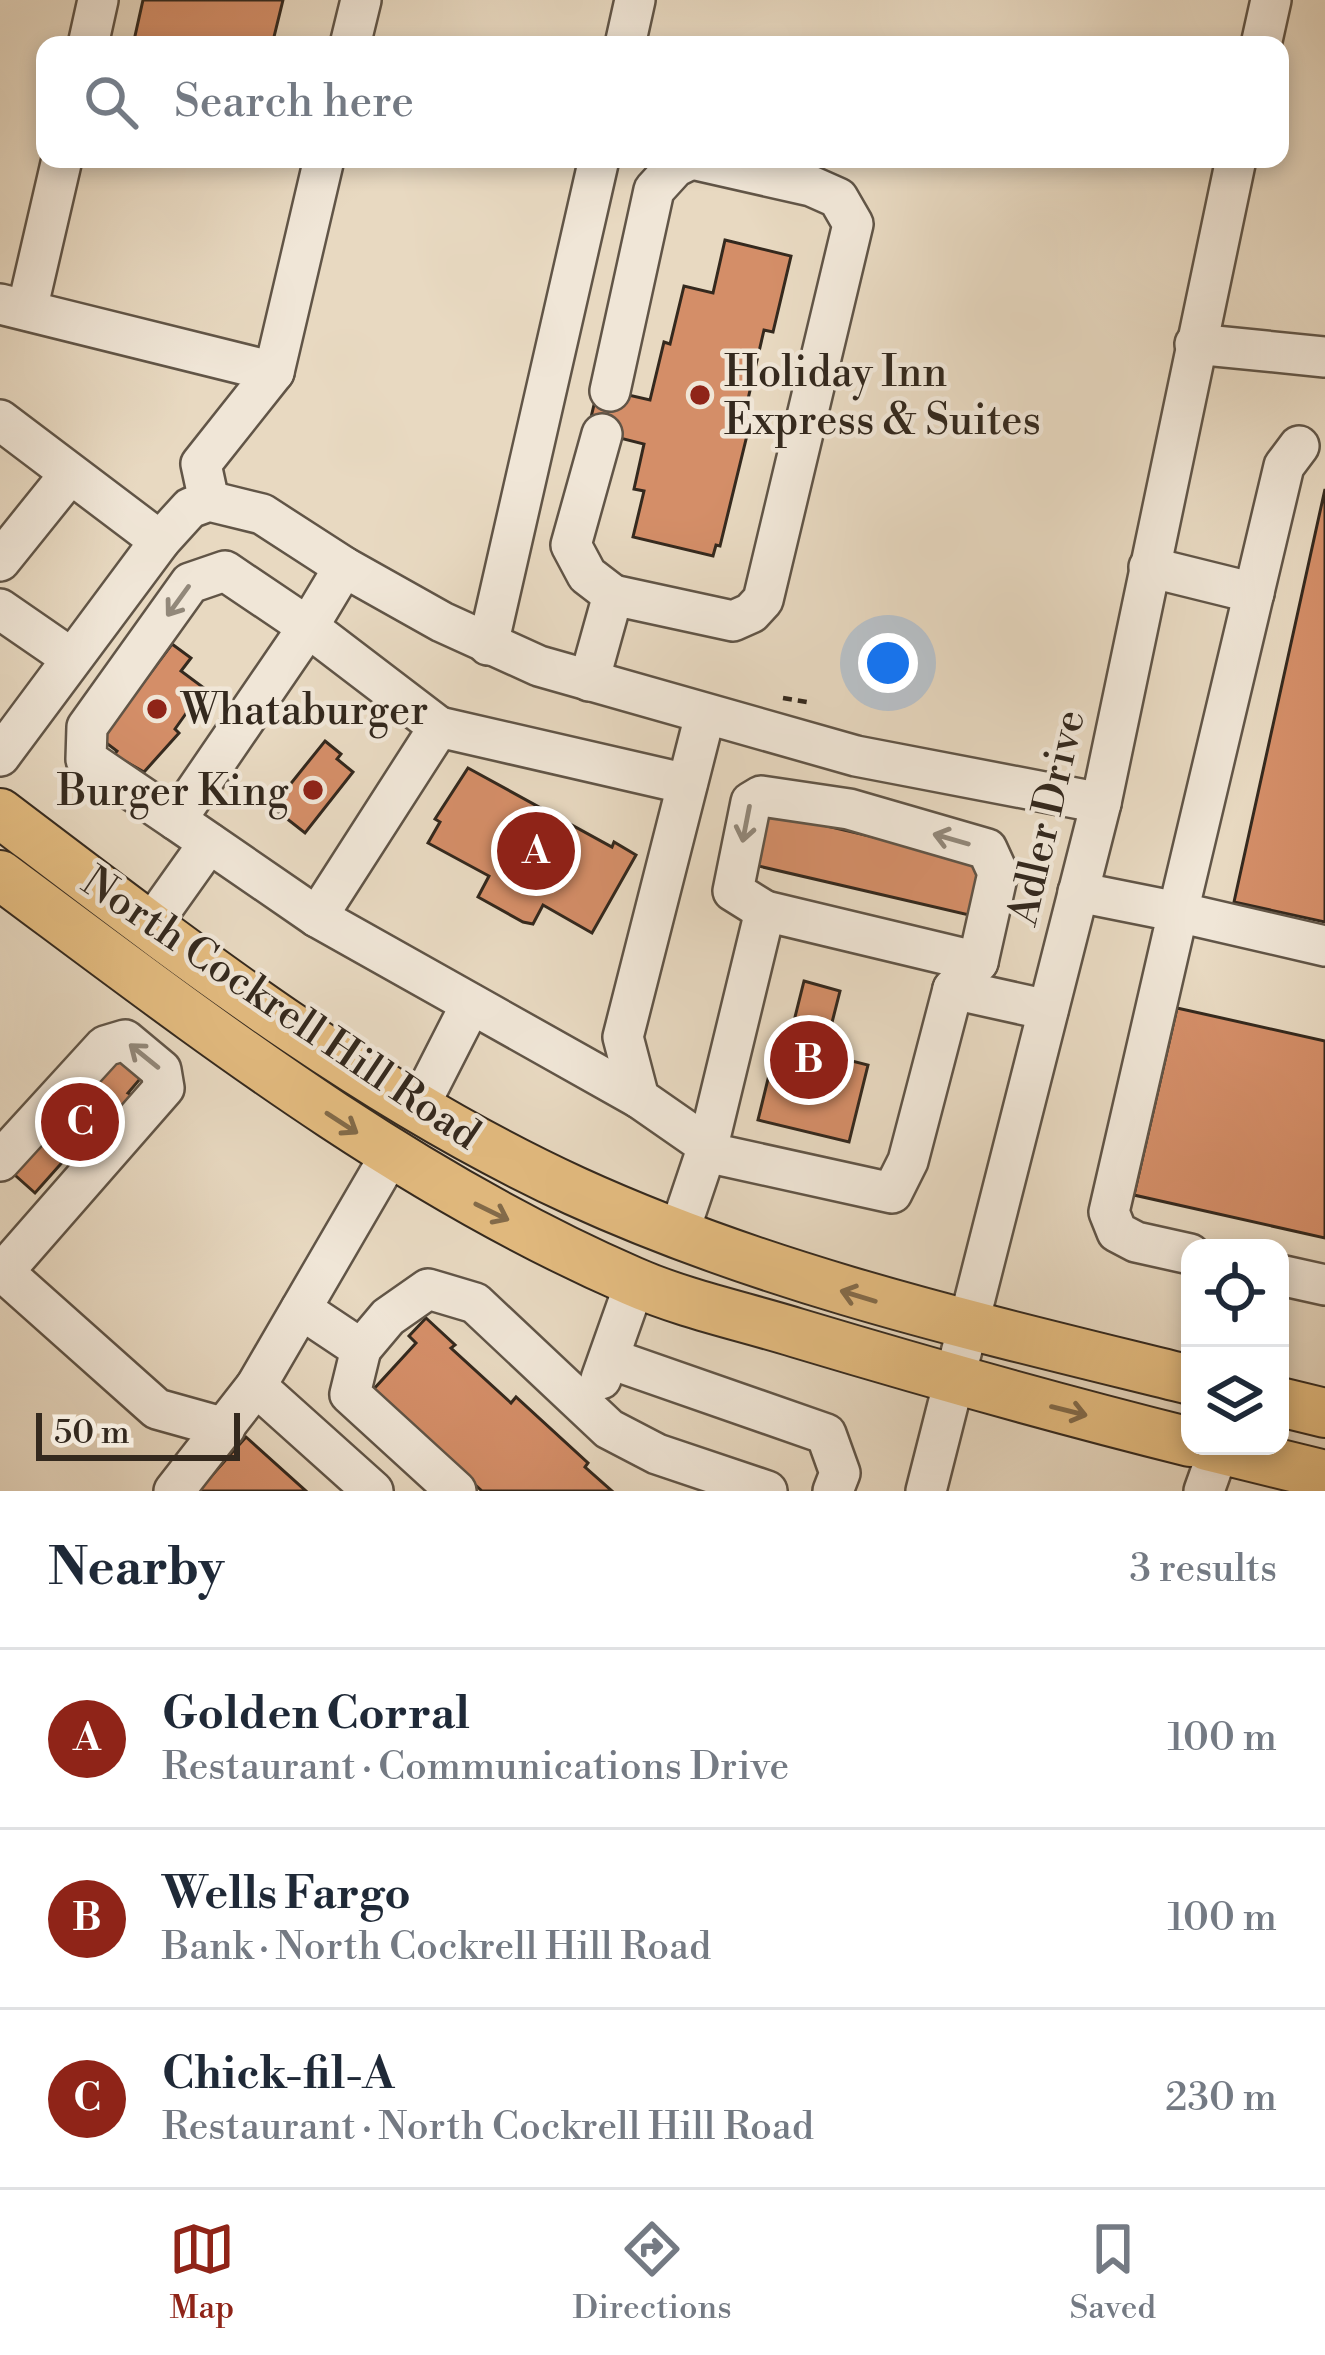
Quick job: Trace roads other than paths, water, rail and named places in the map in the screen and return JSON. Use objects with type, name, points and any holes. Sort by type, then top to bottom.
[{"type":"main road","name":"North Cockrell Hill Road","points":[[0,813],[150,926],[418,1108],[575,1191],[678,1235],[856,1296],[1181,1378]]},
{"type":"main road","name":"North Cockrell Hill Road","points":[[0,875],[244,1057],[391,1154],[468,1200],[635,1283],[1205,1457],[1297,1477]]},
{"type":"main road","points":[[391,1154],[418,1108]]},
{"type":"main road","points":[[1289,1404],[1325,1413]]},
{"type":"street","points":[[90,36],[98,0]]},
{"type":"street","points":[[352,36],[361,0]]},
{"type":"street","points":[[627,36],[635,0]]},
{"type":"street","points":[[1264,36],[1271,0]]},
{"type":"street","points":[[59,168],[14,307],[274,372]]},
{"type":"street","points":[[209,501],[201,464],[274,372],[322,168]]},
{"type":"street","points":[[488,645],[597,168]]},
{"type":"street","points":[[610,391],[654,190],[674,168]]},
{"type":"street","points":[[602,434],[571,545],[587,575],[613,595],[733,621],[751,614],[763,601],[853,224],[838,198],[811,186],[732,168]]},
{"type":"street","name":"Adler Drive","points":[[926,1491],[1101,803],[1234,168]]},
{"type":"street","points":[[1195,344],[1325,357]]},
{"type":"street","points":[[4,432],[70,473],[160,541]]},
{"type":"street","points":[[1181,1252],[1136,1242],[1117,1232],[1108,1212],[1284,466],[1299,446]]},
{"type":"street","points":[[0,561],[70,473]]},
{"type":"street","points":[[0,756],[160,541],[190,508],[209,501],[262,514],[344,567],[488,645],[589,681],[896,764],[1101,803]]},
{"type":"street","points":[[176,820],[344,567]]},
{"type":"street","points":[[1149,567],[1254,593]]},
{"type":"street","points":[[687,784],[439,727],[308,627],[225,571],[190,583],[87,727],[86,759],[316,917],[639,1098],[707,1149],[892,1193],[908,1161],[965,976],[998,873],[987,850],[850,809],[760,796],[751,802],[734,891],[766,911],[965,976],[1048,1010]]},
{"type":"street","points":[[589,681],[613,595]]},
{"type":"street","points":[[0,609],[71,658]]},
{"type":"street","points":[[639,1098],[623,1037],[705,715]]},
{"type":"street","points":[[316,917],[439,727]]},
{"type":"street","points":[[883,820],[896,764]]},
{"type":"street","points":[[150,926],[208,843]]},
{"type":"street","points":[[1078,892],[1325,946]]},
{"type":"street","points":[[678,1235],[707,1149],[766,911]]},
{"type":"street","points":[[418,1108],[471,1004]]},
{"type":"street","points":[[0,1161],[105,1046],[125,1040],[161,1070],[164,1088],[2,1271],[158,1409],[225,1428]]},
{"type":"street","points":[[174,1491],[256,1386],[391,1154]]},
{"type":"street","points":[[1289,1277],[1325,1286]]},
{"type":"street","points":[[609,1429],[596,1390],[635,1283]]},
{"type":"street","points":[[456,1491],[350,1394],[361,1349],[388,1317],[428,1289],[475,1303],[609,1429],[657,1454],[767,1491]]},
{"type":"street","points":[[302,1309],[361,1349]]},
{"type":"street","points":[[611,1359],[826,1434],[840,1473],[833,1491]]},
{"type":"street","points":[[256,1386],[374,1491]]},
{"type":"place","name":"Holiday Inn Express & Suites","points":[[700,395]]},
{"type":"place","name":"Whataburger","points":[[157,709]]},
{"type":"place","name":"Burger King","points":[[313,790]]},
{"type":"place","name":"Golden Corral","points":[[536,851]]},
{"type":"place","name":"Wells Fargo","points":[[809,1060]]},
{"type":"place","name":"Chick-fil-A","points":[[80,1122]]}]
